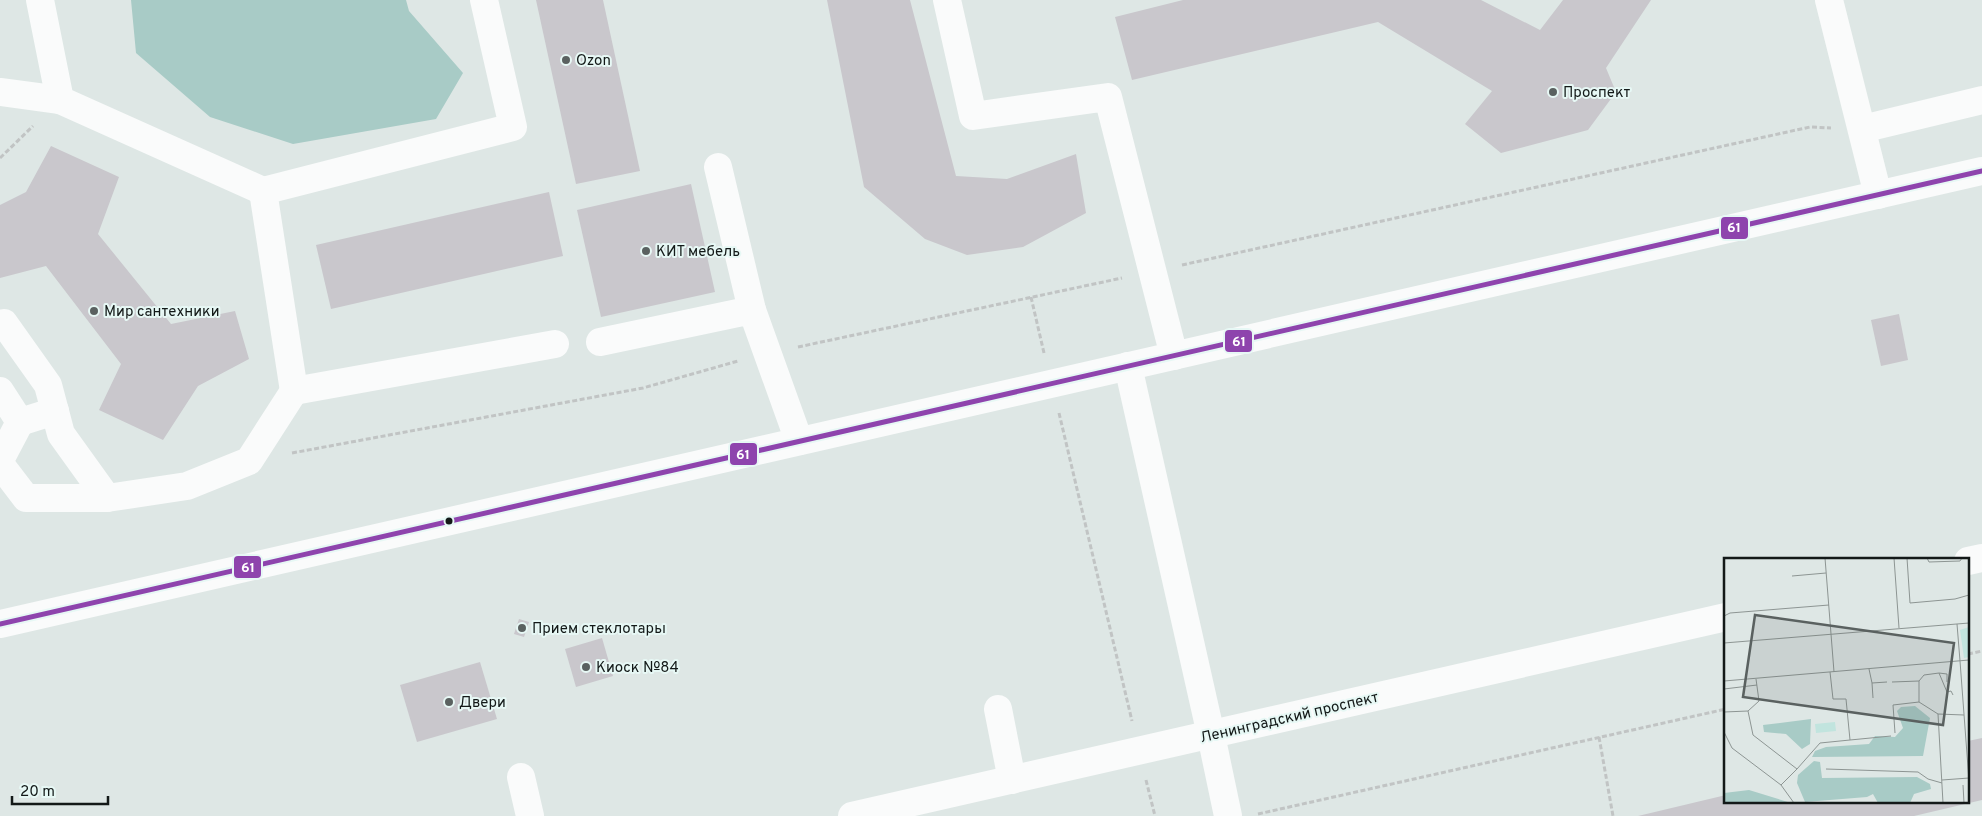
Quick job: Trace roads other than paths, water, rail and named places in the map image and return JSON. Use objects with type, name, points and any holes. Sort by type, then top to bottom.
[{"type":"main road","points":[[40,0],[60,100]]},
{"type":"main road","points":[[0,92],[60,100],[263,191],[513,127],[484,0]]},
{"type":"main road","points":[[947,0],[973,116],[1108,97],[1174,356]]},
{"type":"main road","points":[[1829,0],[1878,195]]},
{"type":"main road","points":[[1862,130],[1982,100]]},
{"type":"main road","points":[[718,167],[752,310],[799,441]]},
{"type":"main road","points":[[0,624],[1982,171]]},
{"type":"main road","points":[[55,411],[20,422],[0,462],[26,498],[107,498],[187,486],[250,460],[294,392],[263,191]]},
{"type":"main road","points":[[600,342],[752,310]]},
{"type":"main road","points":[[0,324],[4,323],[48,385],[62,434],[107,498]]},
{"type":"main road","points":[[294,392],[555,344]]},
{"type":"main road","points":[[1128,366],[1228,816]]},
{"type":"main road","points":[[0,391],[20,422]]},
{"type":"main road","name":"Ленинградский проспект","points":[[852,816],[1724,617]]},
{"type":"main road","points":[[998,708],[1012,780]]},
{"type":"main road","points":[[521,777],[530,816]]},
{"type":"place","name":"Ozon","points":[[566,60]]},
{"type":"place","name":"Проспект","points":[[1553,92]]},
{"type":"place","name":"КИТ мебель","points":[[646,251]]},
{"type":"place","name":"Мир сантехники","points":[[94,311]]},
{"type":"place","name":"Прием стеклотары","points":[[522,628]]},
{"type":"place","name":"Киоск №84","points":[[586,667]]},
{"type":"place","name":"Двери","points":[[449,702]]}]
